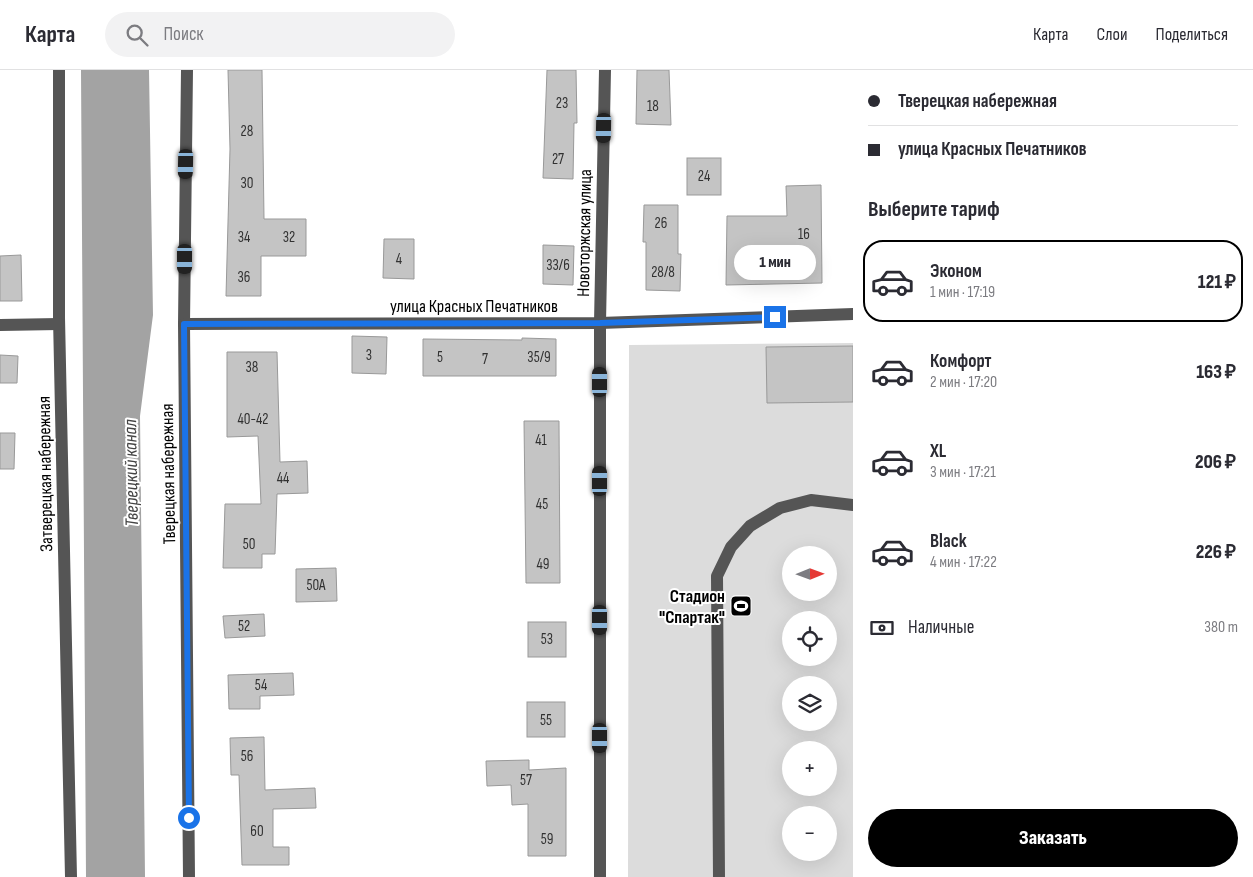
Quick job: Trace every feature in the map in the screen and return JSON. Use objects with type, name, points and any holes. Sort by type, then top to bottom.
[{"type":"street","name":"Затверецкая набережная","points":[[59,70],[59,324],[71,877]]},
{"type":"street","name":"Тверецкая набережная","points":[[187,70],[184,324],[189,877]]},
{"type":"street","name":"Новоторжская улица","points":[[600,877],[600,323],[605,70]]},
{"type":"street","name":"улица Красных Печатников","points":[[184,324],[600,323],[853,314]]},
{"type":"street","points":[[0,325],[59,324]]},
{"type":"street","points":[[719,877],[717,576],[731,548],[750,526],[780,508],[811,500],[853,505]]},
{"type":"shaded area","name":"Стадион \"Спартак\"","points":[[853,343],[853,877],[628,877],[629,345]]},
{"type":"water","name":"Тверецкий канал","points":[[81,70],[149,70],[153,315],[140,416],[145,877],[86,877]]},
{"type":"building","points":[[228,70],[262,70],[264,219],[306,219],[306,256],[261,256],[261,296],[226,296],[230,149]]},
{"type":"building","points":[[547,70],[576,70],[577,123],[574,123],[573,179],[543,178]]},
{"type":"building","points":[[637,70],[669,70],[671,125],[636,124]]},
{"type":"building","points":[[687,158],[721,158],[721,195],[687,195]]},
{"type":"building","points":[[821,185],[822,283],[726,285],[727,216],[787,216],[786,186]]},
{"type":"building","points":[[644,205],[678,205],[678,254],[681,254],[680,291],[646,290],[646,242],[643,242]]},
{"type":"building","points":[[384,239],[414,239],[414,279],[383,278]]},
{"type":"building","points":[[543,245],[574,246],[573,285],[543,284]]},
{"type":"building","points":[[21,255],[22,301],[0,301],[0,256]]},
{"type":"building","points":[[352,336],[387,337],[386,374],[352,373]]},
{"type":"building","points":[[522,338],[556,339],[556,376],[423,376],[423,339],[522,340]]},
{"type":"building","points":[[853,346],[853,402],[767,403],[766,347]]},
{"type":"building","points":[[227,352],[277,352],[280,462],[307,461],[308,493],[277,494],[275,554],[262,554],[262,568],[223,568],[225,504],[261,504],[258,436],[227,437]]},
{"type":"building","points":[[0,355],[18,356],[17,383],[0,383]]},
{"type":"building","points":[[524,421],[559,421],[560,583],[526,583]]},
{"type":"building","points":[[0,433],[15,433],[14,469],[0,469]]},
{"type":"building","points":[[336,568],[337,601],[296,602],[296,569]]},
{"type":"building","points":[[264,614],[265,636],[225,638],[223,616]]},
{"type":"building","points":[[528,622],[566,622],[566,657],[528,657]]},
{"type":"building","points":[[293,673],[294,695],[260,696],[260,709],[229,709],[228,675]]},
{"type":"building","points":[[527,702],[565,702],[565,737],[527,737]]},
{"type":"building","points":[[264,737],[265,790],[315,788],[316,808],[273,809],[273,847],[289,847],[289,865],[242,865],[239,775],[231,775],[230,738]]},
{"type":"building","points":[[529,760],[529,770],[566,768],[566,856],[528,856],[528,804],[512,805],[511,785],[487,786],[486,761]]},
{"type":"place","name":"Стадион \"Спартак\"","points":[[741,606]]},
{"type":"route","points":[[189,818],[184,324],[600,323],[775,317]]}]
